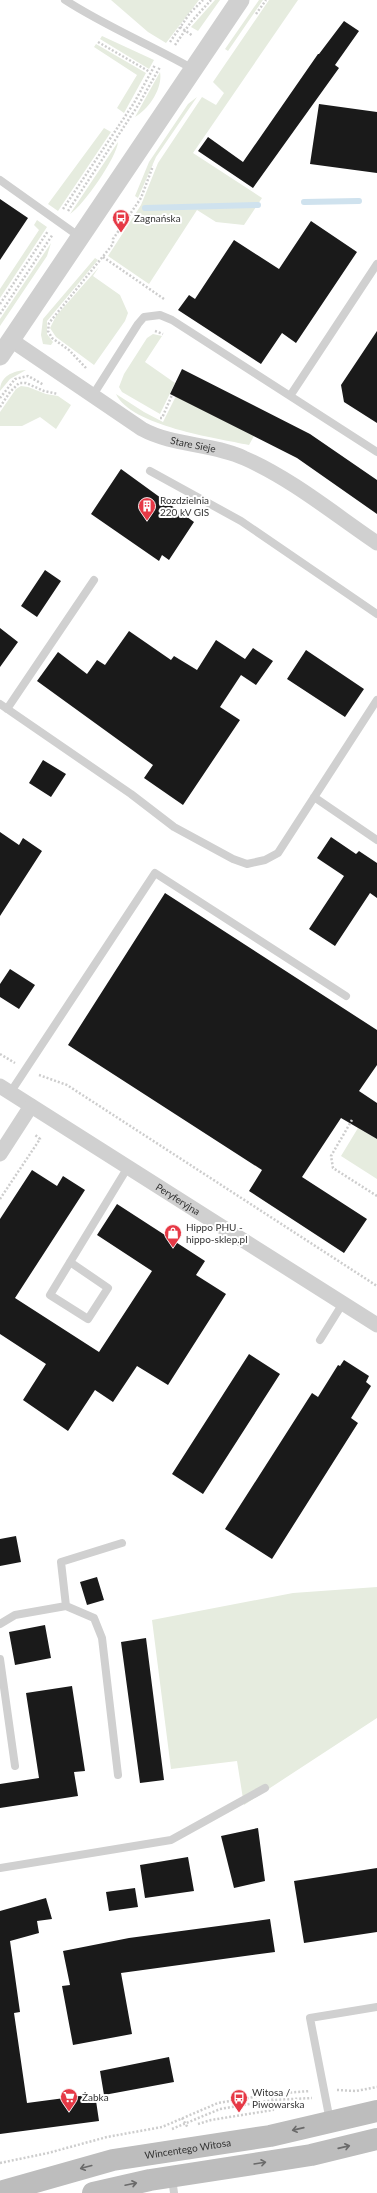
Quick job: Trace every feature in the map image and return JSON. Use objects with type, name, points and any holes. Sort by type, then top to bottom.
[{"type":"main road","name":"Wincentego Witosa","points":[[0,2192],[113,2160],[270,2136],[377,2111]]},
{"type":"main road","points":[[94,2193],[173,2185],[377,2139]]},
{"type":"street","points":[[0,356],[240,0]]},
{"type":"street","name":"Stare Sieje","points":[[11,340],[150,433],[243,457],[276,474],[377,543]]},
{"type":"street","name":"Peryferyjna","points":[[5,1090],[377,1325]]},
{"type":"street","points":[[0,1154],[31,1106]]},
{"type":"lane","points":[[65,0],[87,14],[144,42],[193,69]]},
{"type":"lane","points":[[0,180],[80,237]]},
{"type":"lane","points":[[290,396],[377,264]]},
{"type":"lane","points":[[93,395],[138,324],[144,317],[160,315],[172,320],[377,452]]},
{"type":"lane","points":[[150,471],[242,521],[377,614]]},
{"type":"lane","points":[[94,580],[4,706],[131,794],[174,827],[232,859],[247,864],[265,860],[278,853],[377,700]]},
{"type":"lane","points":[[314,797],[377,840]]},
{"type":"lane","points":[[5,1090],[25,1070],[154,872],[346,996]]},
{"type":"lane","points":[[70,1262],[108,1288],[88,1319],[50,1295],[70,1262],[128,1167]]},
{"type":"lane","points":[[320,1340],[343,1303]]},
{"type":"lane","points":[[66,1606],[61,1562],[122,1543]]},
{"type":"lane","points":[[0,1624],[15,1615],[66,1606],[94,1618],[102,1638],[118,1775]]},
{"type":"lane","points":[[0,1659],[15,1766]]},
{"type":"lane","points":[[0,1868],[171,1840],[265,1788]]},
{"type":"lane","points":[[330,2122],[310,2018],[377,2007]]},
{"type":"path","points":[[169,44],[180,27],[203,0]]},
{"type":"path","points":[[174,46],[185,30],[211,0]]},
{"type":"path","points":[[252,20],[266,0]]},
{"type":"path","points":[[180,27],[195,37]]},
{"type":"path","points":[[98,42],[150,72]]},
{"type":"path","points":[[0,314],[134,103],[156,62]]},
{"type":"path","points":[[0,304],[139,104],[159,68]]},
{"type":"path","points":[[87,368],[69,350],[52,338],[48,326],[54,316],[113,244],[113,239],[141,198],[155,164]]},
{"type":"path","points":[[103,257],[164,299]]},
{"type":"path","points":[[151,332],[163,334]]},
{"type":"path","points":[[0,398],[12,381],[28,376]]},
{"type":"path","points":[[0,407],[14,387],[22,383],[62,397]]},
{"type":"path","points":[[156,416],[162,418],[172,395]]},
{"type":"path","points":[[0,1054],[25,1070],[66,1085],[377,1286]]},
{"type":"path","points":[[352,1120],[331,1156],[333,1168],[377,1196]]},
{"type":"path","points":[[0,1199],[40,1139]]},
{"type":"path","points":[[0,2163],[48,2153],[107,2137],[162,2126],[218,2103],[272,2094],[273,2110],[211,2120],[188,2128],[182,2118]]},
{"type":"path","points":[[170,2129],[220,2109],[272,2100],[324,2097]]},
{"type":"shaded area","points":[[111,0],[199,0],[166,43],[148,32]]},
{"type":"shaded area","points":[[215,0],[220,0],[198,31],[191,27]]},
{"type":"shaded area","points":[[259,0],[263,0],[228,51],[225,49]]},
{"type":"shaded area","points":[[269,0],[298,0],[193,153],[262,198],[244,225],[216,222],[197,210],[149,284],[108,256],[141,205],[158,163],[202,97],[216,105],[224,93],[213,82]]},
{"type":"shaded area","points":[[102,36],[154,60],[149,69],[100,39]]},
{"type":"shaded area","points":[[96,44],[146,73],[124,113],[117,108],[137,75],[94,47]]},
{"type":"shaded area","points":[[160,72],[159,85],[154,98],[145,109],[135,117]]},
{"type":"shaded area","points":[[197,97],[156,157],[138,198],[135,196],[149,162],[188,104]]},
{"type":"shaded area","points":[[104,128],[111,132],[58,211],[48,204]]},
{"type":"shaded area","points":[[118,142],[112,158],[91,192],[70,214]]},
{"type":"shaded area","points":[[37,220],[47,227],[0,298],[0,289],[39,230],[34,225]]},
{"type":"shaded area","points":[[51,243],[47,256],[0,326],[0,319]]},
{"type":"shaded area","points":[[95,258],[98,260],[47,321],[47,334],[53,342],[51,345],[43,344],[41,335],[43,319]]},
{"type":"shaded area","points":[[99,267],[93,276],[120,295],[128,313],[125,321],[94,365],[56,337],[50,328],[56,316]]},
{"type":"shaded area","points":[[153,334],[162,336],[145,362],[175,383],[160,414],[122,392],[119,387],[124,374],[147,338]]},
{"type":"shaded area","points":[[26,370],[10,379],[0,391],[2,382],[8,375]]},
{"type":"shaded area","points":[[21,386],[46,394],[58,396],[71,405],[56,429],[40,417],[22,426],[0,426],[0,412],[16,389]]},
{"type":"shaded area","points":[[116,394],[163,422],[176,396],[254,436],[249,445],[176,429],[138,414],[125,405]]},
{"type":"shaded area","points":[[358,1128],[377,1139],[377,1179],[341,1156]]},
{"type":"shaded area","points":[[377,1587],[377,1718],[244,1805],[237,1761],[171,1769],[152,1620],[293,1593]]},
{"type":"building","points":[[344,21],[359,31],[335,65],[339,68],[253,188],[198,151],[208,137],[243,162],[318,54]]},
{"type":"building","points":[[319,104],[377,112],[377,173],[310,164]]},
{"type":"building","points":[[0,199],[28,218],[0,260]]},
{"type":"building","points":[[311,221],[357,252],[296,343],[282,333],[261,364],[178,310],[189,295],[195,299],[234,240],[279,269]]},
{"type":"building","points":[[377,331],[377,423],[344,402],[341,385]]},
{"type":"building","points":[[182,369],[310,434],[377,480],[377,514],[297,458],[170,394]]},
{"type":"building","name":"Rozdzielnia 220 kV GIS","points":[[121,469],[194,522],[169,560],[162,555],[159,561],[91,514]]},
{"type":"building","points":[[45,570],[61,581],[37,617],[21,606]]},
{"type":"building","points":[[0,628],[18,642],[0,667]]},
{"type":"building","points":[[129,631],[171,660],[174,656],[197,670],[216,640],[245,659],[253,648],[273,661],[256,685],[241,675],[220,707],[240,720],[183,805],[144,778],[153,765],[37,681],[58,652],[87,674],[97,660],[105,665]]},
{"type":"building","points":[[306,650],[364,689],[345,717],[287,679]]},
{"type":"building","points":[[43,760],[66,774],[51,797],[29,783]]},
{"type":"building","points":[[0,832],[19,845],[23,838],[42,851],[0,916]]},
{"type":"building","points":[[331,837],[356,854],[359,851],[377,863],[377,898],[370,893],[335,946],[309,929],[344,876],[317,858]]},
{"type":"building","points":[[165,893],[377,1030],[377,1065],[359,1091],[377,1103],[377,1139],[341,1118],[302,1177],[367,1219],[344,1253],[249,1191],[262,1170],[68,1045]]},
{"type":"building","points":[[10,969],[35,985],[19,1009],[0,997],[0,984]]},
{"type":"building","points":[[32,1170],[57,1186],[63,1176],[85,1190],[15,1298],[99,1352],[152,1271],[97,1235],[117,1204],[205,1261],[196,1275],[226,1294],[168,1385],[137,1366],[113,1402],[95,1390],[68,1431],[23,1400],[46,1364],[0,1334],[0,1219]]},
{"type":"building","points":[[249,1354],[280,1374],[203,1494],[172,1474]]},
{"type":"building","points":[[344,1360],[369,1376],[366,1382],[371,1386],[351,1418],[358,1423],[272,1559],[225,1529],[312,1393],[318,1397],[338,1365],[340,1366]]},
{"type":"building","points":[[16,1536],[21,1562],[0,1566],[0,1539]]},
{"type":"building","points":[[97,1577],[104,1600],[87,1605],[80,1582]]},
{"type":"building","points":[[45,1625],[51,1658],[15,1665],[9,1632]]},
{"type":"building","points":[[146,1638],[164,1780],[140,1783],[121,1642]]},
{"type":"building","points":[[72,1686],[85,1771],[74,1772],[78,1796],[0,1808],[0,1784],[39,1778],[26,1693]]},
{"type":"building","points":[[258,1828],[265,1881],[234,1888],[221,1836]]},
{"type":"building","points":[[188,1857],[194,1891],[145,1898],[140,1865]]},
{"type":"building","points":[[377,1868],[377,1932],[304,1943],[294,1881]]},
{"type":"building","points":[[135,1888],[138,1907],[109,1911],[106,1892]]},
{"type":"building","points":[[46,1898],[52,1919],[37,1921],[39,1933],[10,1941],[20,2012],[14,2013],[27,2103],[95,2094],[99,2121],[0,2134],[0,1911]]},
{"type":"building","points":[[270,1919],[275,1952],[121,1973],[132,2034],[73,2045],[62,1986],[70,1985],[63,1951],[129,1938]]},
{"type":"building","points":[[169,2057],[174,2082],[104,2095],[100,2071]]},
{"type":"waterway","points":[[304,202],[359,201]]},
{"type":"waterway","points":[[145,208],[258,205]]},
{"type":"place","name":"Zagnańska","points":[[121,233]]},
{"type":"place","name":"Rozdzielnia 220 kV GIS","points":[[147,521]]},
{"type":"place","name":"Hippo PHU - hippo-sklep.pl","points":[[173,1248]]},
{"type":"place","name":"Żabka","points":[[69,2112]]},
{"type":"place","name":"Witosa / Piwowarska","points":[[239,2113]]}]
